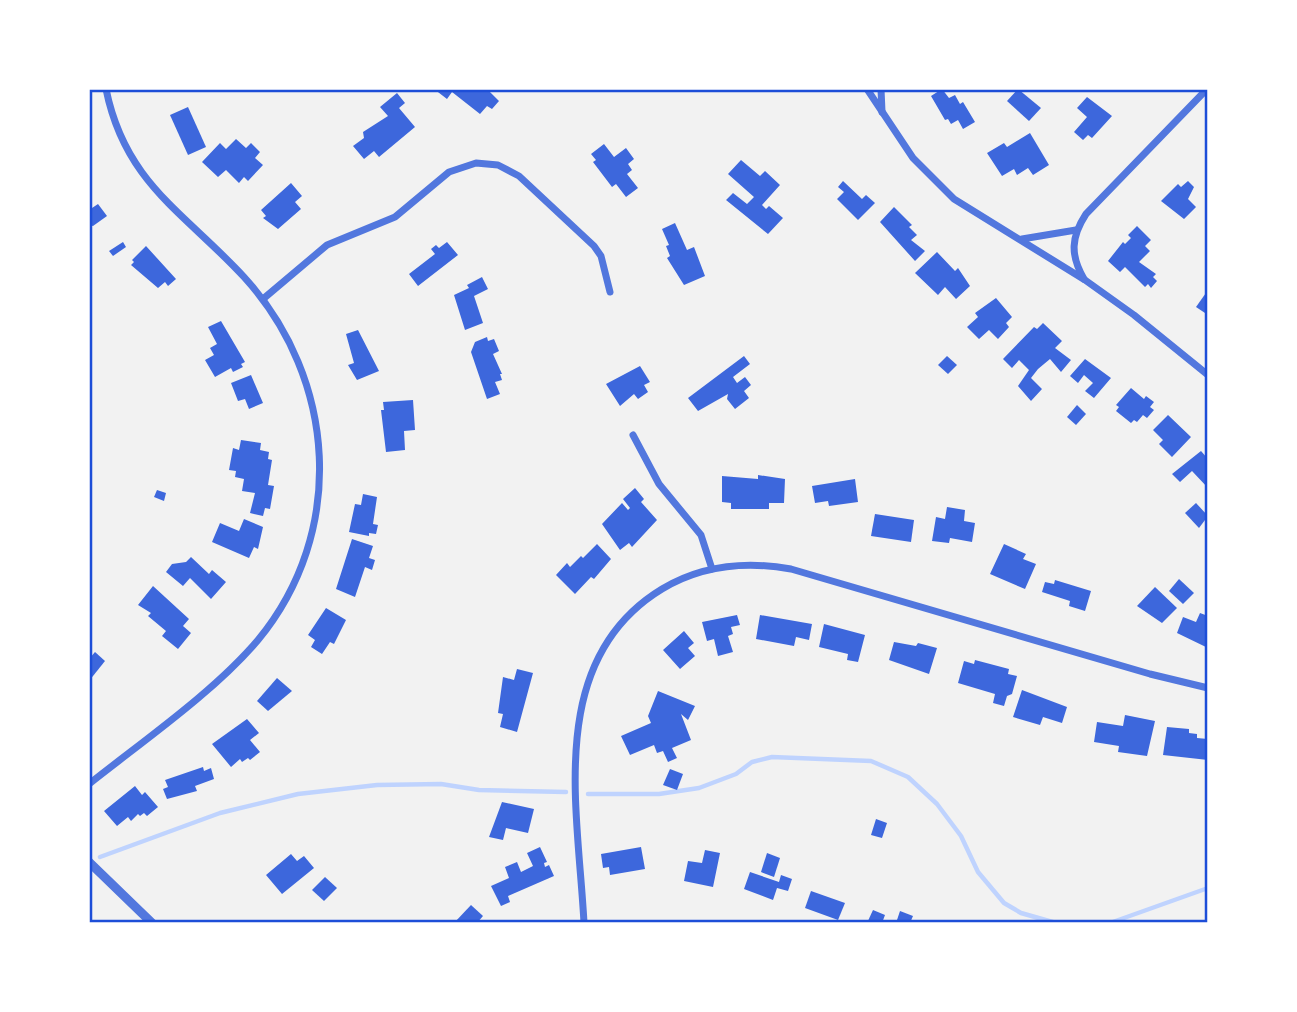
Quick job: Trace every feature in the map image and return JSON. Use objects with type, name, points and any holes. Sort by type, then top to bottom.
[{"type":"street","points":[[89,785],[236,663],[278,614],[301,570],[313,535],[319,496],[318,426],[299,359],[264,299],[139,172],[114,123],[106,89]]},
{"type":"street","points":[[867,89],[930,178],[954,199],[1085,280],[1134,315],[1208,376]]},
{"type":"street","points":[[881,89],[882,112]]},
{"type":"street","points":[[1085,280],[1076,265],[1073,247],[1076,230],[1086,214],[1207,89]]},
{"type":"street","points":[[264,299],[327,245],[395,217],[449,172],[476,163],[498,165],[519,176],[594,246],[601,256],[610,292]]},
{"type":"street","points":[[1021,240],[1076,230]]},
{"type":"street","points":[[633,435],[659,484],[701,535],[712,569]]},
{"type":"street","points":[[584,923],[576,760],[578,723],[587,680],[606,642],[635,608],[670,584],[712,569],[751,564],[791,569],[1150,674],[1208,688]]},
{"type":"street","points":[[89,862],[152,923]]},
{"type":"building","points":[[434,89],[487,89],[499,101],[492,109],[487,106],[480,114],[452,92],[447,99]]},
{"type":"building","points":[[942,89],[949,98],[955,95],[960,104],[963,102],[975,122],[963,129],[958,120],[951,124],[948,119],[945,120],[931,96]]},
{"type":"building","points":[[1018,89],[1041,108],[1029,121],[1007,101]]},
{"type":"building","points":[[397,93],[405,103],[399,108],[415,127],[379,157],[374,151],[364,159],[353,146],[364,138],[363,132],[388,116],[380,107]]},
{"type":"building","points":[[1087,97],[1112,116],[1092,138],[1088,135],[1083,140],[1074,132],[1087,117],[1077,108]]},
{"type":"building","points":[[188,107],[206,147],[188,155],[170,115]]},
{"type":"building","points":[[1030,133],[1049,165],[1033,175],[1028,168],[1017,175],[1014,169],[1002,176],[987,153],[1004,143],[1007,147]]},
{"type":"building","points":[[236,139],[246,148],[251,143],[260,152],[255,158],[263,165],[248,181],[244,177],[239,183],[226,170],[218,177],[202,162],[220,143],[226,149]]},
{"type":"building","points":[[604,144],[614,157],[626,148],[634,159],[628,164],[632,170],[627,174],[638,188],[626,197],[616,184],[612,187],[593,162],[596,160],[591,154]]},
{"type":"building","points":[[741,160],[760,176],[765,171],[780,185],[762,205],[766,209],[769,206],[783,218],[768,234],[726,200],[733,193],[747,204],[754,197],[728,174]]},
{"type":"building","points":[[843,181],[862,199],[866,195],[875,203],[858,220],[837,199],[844,192],[838,187]]},
{"type":"building","points":[[1188,181],[1194,187],[1188,199],[1196,207],[1184,219],[1161,201],[1178,184],[1181,187]]},
{"type":"building","points":[[291,183],[302,196],[295,202],[301,209],[278,229],[263,218],[266,216],[261,210]]},
{"type":"building","points":[[98,204],[107,216],[93,226],[89,225],[89,210]]},
{"type":"building","points":[[894,207],[912,225],[909,227],[917,235],[911,240],[925,251],[915,261],[880,222]]},
{"type":"building","points":[[675,223],[687,250],[694,247],[705,276],[684,285],[667,258],[670,256],[666,246],[669,245],[662,229]]},
{"type":"building","points":[[1137,226],[1151,240],[1145,246],[1150,251],[1139,262],[1156,274],[1153,277],[1157,281],[1151,288],[1148,284],[1145,287],[1125,267],[1120,272],[1108,261],[1123,242],[1125,244],[1131,238],[1128,235]]},
{"type":"building","points":[[123,242],[126,247],[113,256],[109,251]]},
{"type":"building","points":[[447,242],[458,255],[418,286],[409,274],[435,254],[431,249],[436,245],[439,248]]},
{"type":"building","points":[[146,246],[176,279],[168,286],[165,282],[158,288],[131,265],[134,262],[132,260]]},
{"type":"building","points":[[937,252],[955,271],[958,268],[970,286],[956,299],[945,287],[938,295],[915,273]]},
{"type":"building","points":[[482,277],[488,289],[474,296],[483,323],[465,330],[454,295],[469,288],[467,285]]},
{"type":"building","points":[[1208,290],[1208,315],[1196,307]]},
{"type":"building","points":[[996,298],[1012,317],[1006,323],[1009,327],[998,339],[989,330],[979,339],[967,327],[978,317],[975,313]]},
{"type":"building","points":[[221,321],[245,362],[241,364],[243,367],[233,372],[231,368],[215,377],[205,360],[214,355],[210,348],[217,344],[208,327]]},
{"type":"building","points":[[1043,323],[1062,341],[1055,348],[1071,360],[1061,372],[1050,359],[1038,369],[1031,378],[1042,389],[1031,401],[1018,386],[1029,370],[1019,360],[1012,368],[1003,359],[1034,327],[1037,329]]},
{"type":"building","points":[[358,330],[379,371],[357,380],[348,365],[354,363],[346,334]]},
{"type":"building","points":[[487,337],[488,341],[494,339],[499,351],[493,354],[502,380],[495,382],[500,394],[487,399],[471,352],[475,342]]},
{"type":"building","points":[[744,356],[750,364],[733,377],[737,383],[745,377],[751,385],[744,391],[749,398],[735,409],[727,399],[728,394],[698,411],[688,398]]},
{"type":"building","points":[[947,356],[957,365],[948,374],[938,365]]},
{"type":"building","points":[[1085,359],[1111,378],[1094,398],[1085,391],[1093,383],[1084,375],[1078,383],[1070,376]]},
{"type":"building","points":[[640,366],[650,382],[644,385],[648,392],[638,399],[634,394],[620,406],[606,384]]},
{"type":"building","points":[[251,375],[263,403],[249,409],[245,399],[238,401],[231,383]]},
{"type":"building","points":[[1131,388],[1144,399],[1146,396],[1154,402],[1150,407],[1154,410],[1147,418],[1143,415],[1137,422],[1134,420],[1131,423],[1116,411],[1119,407],[1116,405]]},
{"type":"building","points":[[413,400],[415,430],[404,431],[405,450],[386,452],[381,410],[384,410],[383,402]]},
{"type":"building","points":[[1077,405],[1086,414],[1076,425],[1067,417]]},
{"type":"building","points":[[1168,415],[1191,437],[1172,457],[1159,444],[1163,440],[1153,430]]},
{"type":"building","points":[[241,440],[261,443],[260,450],[269,452],[268,459],[272,460],[268,485],[274,486],[270,509],[265,508],[263,516],[250,513],[255,493],[242,491],[244,479],[235,477],[236,471],[229,470],[233,448],[239,450]]},
{"type":"building","points":[[1201,451],[1208,459],[1208,488],[1192,471],[1180,482],[1172,474]]},
{"type":"building","points":[[758,475],[785,479],[784,503],[769,503],[769,509],[731,509],[731,503],[722,502],[722,476],[758,479]]},
{"type":"building","points":[[855,479],[858,502],[829,506],[828,501],[815,503],[812,486]]},
{"type":"building","points":[[635,488],[644,499],[641,502],[657,520],[632,547],[629,543],[620,550],[602,524],[622,503],[628,510],[630,508],[623,499]]},
{"type":"building","points":[[157,490],[166,493],[164,501],[154,497]]},
{"type":"building","points":[[363,494],[377,497],[373,524],[378,525],[376,534],[369,533],[369,536],[349,532],[355,504],[361,505]]},
{"type":"building","points":[[1196,503],[1208,516],[1199,528],[1185,513]]},
{"type":"building","points":[[947,507],[965,510],[964,521],[975,523],[972,542],[950,538],[949,543],[932,541],[936,517],[945,519]]},
{"type":"building","points":[[875,514],[914,520],[911,542],[871,536]]},
{"type":"building","points":[[244,519],[263,527],[258,549],[254,547],[249,558],[212,542],[220,523],[239,531]]},
{"type":"building","points":[[352,539],[373,546],[369,558],[375,560],[372,570],[365,567],[355,597],[336,589]]},
{"type":"building","points":[[597,544],[611,559],[594,579],[591,577],[575,594],[556,575],[567,563],[570,567]]},
{"type":"building","points":[[1004,544],[1026,554],[1023,559],[1036,564],[1025,589],[990,574]]},
{"type":"building","points":[[191,557],[209,574],[212,570],[226,582],[211,599],[190,578],[183,586],[166,572],[172,564],[186,562]]},
{"type":"building","points":[[1179,579],[1194,593],[1183,604],[1169,591]]},
{"type":"building","points":[[1055,580],[1091,591],[1085,611],[1069,606],[1070,601],[1042,592],[1045,582],[1054,584]]},
{"type":"building","points":[[153,586],[189,619],[183,626],[191,633],[178,649],[162,636],[166,631],[148,616],[151,613],[138,605]]},
{"type":"building","points":[[1155,587],[1177,608],[1162,623],[1137,606]]},
{"type":"building","points":[[326,608],[346,620],[334,644],[330,642],[322,654],[311,647],[315,640],[308,635]]},
{"type":"building","points":[[1200,613],[1208,616],[1208,648],[1177,633],[1183,617],[1196,622]]},
{"type":"building","points":[[737,615],[740,625],[731,627],[733,634],[728,636],[733,652],[718,656],[714,639],[707,641],[702,622]]},
{"type":"building","points":[[760,615],[812,624],[809,640],[796,637],[794,646],[756,639]]},
{"type":"building","points":[[824,624],[865,635],[858,662],[847,660],[848,654],[819,647]]},
{"type":"building","points":[[684,631],[694,643],[688,648],[695,656],[680,669],[663,650]]},
{"type":"building","points":[[894,642],[916,646],[918,643],[937,648],[929,674],[889,660]]},
{"type":"building","points":[[95,652],[105,661],[89,681],[89,659]]},
{"type":"building","points":[[975,660],[1009,669],[1008,674],[1017,676],[1012,694],[1007,696],[1004,706],[993,703],[995,694],[958,683],[964,661],[974,664]]},
{"type":"building","points":[[517,669],[533,673],[517,732],[500,727],[503,714],[498,713],[503,677],[514,680]]},
{"type":"building","points":[[277,678],[292,691],[268,711],[257,701]]},
{"type":"building","points":[[1022,690],[1067,707],[1062,723],[1043,717],[1040,725],[1013,717]]},
{"type":"building","points":[[658,691],[695,706],[688,720],[681,714],[691,740],[672,748],[677,758],[668,762],[663,751],[657,753],[654,745],[630,755],[621,736],[651,723],[648,716]]},
{"type":"building","points":[[1125,715],[1155,721],[1147,756],[1118,752],[1119,746],[1094,742],[1097,722],[1123,726]]},
{"type":"building","points":[[247,719],[259,733],[250,740],[260,752],[250,760],[248,758],[242,762],[240,759],[231,767],[212,744]]},
{"type":"building","points":[[1167,727],[1189,729],[1189,733],[1197,734],[1197,738],[1208,739],[1208,760],[1163,755]]},
{"type":"building","points":[[203,767],[204,771],[211,768],[214,779],[195,786],[197,791],[167,799],[163,789],[168,787],[165,780]]},
{"type":"building","points":[[670,769],[683,774],[677,790],[663,785]]},
{"type":"building","points":[[135,786],[142,795],[145,792],[158,807],[147,816],[144,813],[140,816],[138,814],[131,821],[128,817],[117,826],[104,811]]},
{"type":"building","points":[[502,802],[534,809],[528,833],[506,828],[503,840],[489,837]]},
{"type":"building","points":[[876,819],[887,823],[882,838],[871,835]]},
{"type":"building","points":[[540,847],[547,862],[544,863],[545,867],[549,865],[554,876],[508,896],[510,902],[501,906],[491,886],[509,878],[505,867],[517,862],[521,872],[533,866],[527,853]]},
{"type":"building","points":[[641,847],[645,869],[610,875],[609,867],[603,868],[601,854]]},
{"type":"building","points":[[705,850],[720,853],[713,887],[684,881],[688,861],[702,863]]},
{"type":"building","points":[[767,853],[780,858],[774,877],[761,872]]},
{"type":"building","points":[[291,854],[297,861],[304,856],[314,868],[282,894],[266,875]]},
{"type":"building","points":[[750,872],[779,882],[781,875],[792,879],[788,891],[777,888],[773,900],[744,889]]},
{"type":"building","points":[[325,877],[337,888],[324,901],[312,890]]},
{"type":"building","points":[[811,891],[845,903],[838,920],[805,908]]},
{"type":"building","points":[[471,905],[483,916],[477,923],[454,923]]},
{"type":"building","points":[[873,910],[885,915],[882,923],[867,923]]},
{"type":"building","points":[[900,911],[913,916],[910,923],[896,923]]},
{"type":"waterway","points":[[588,794],[659,794],[699,788],[736,774],[752,762],[772,757],[871,761],[908,777],[937,804],[961,836],[978,872],[1004,903],[1021,913],[1056,923]]},
{"type":"waterway","points":[[100,857],[220,813],[298,794],[377,785],[441,784],[479,790],[566,792]]},
{"type":"waterway","points":[[1110,923],[1208,888]]}]
